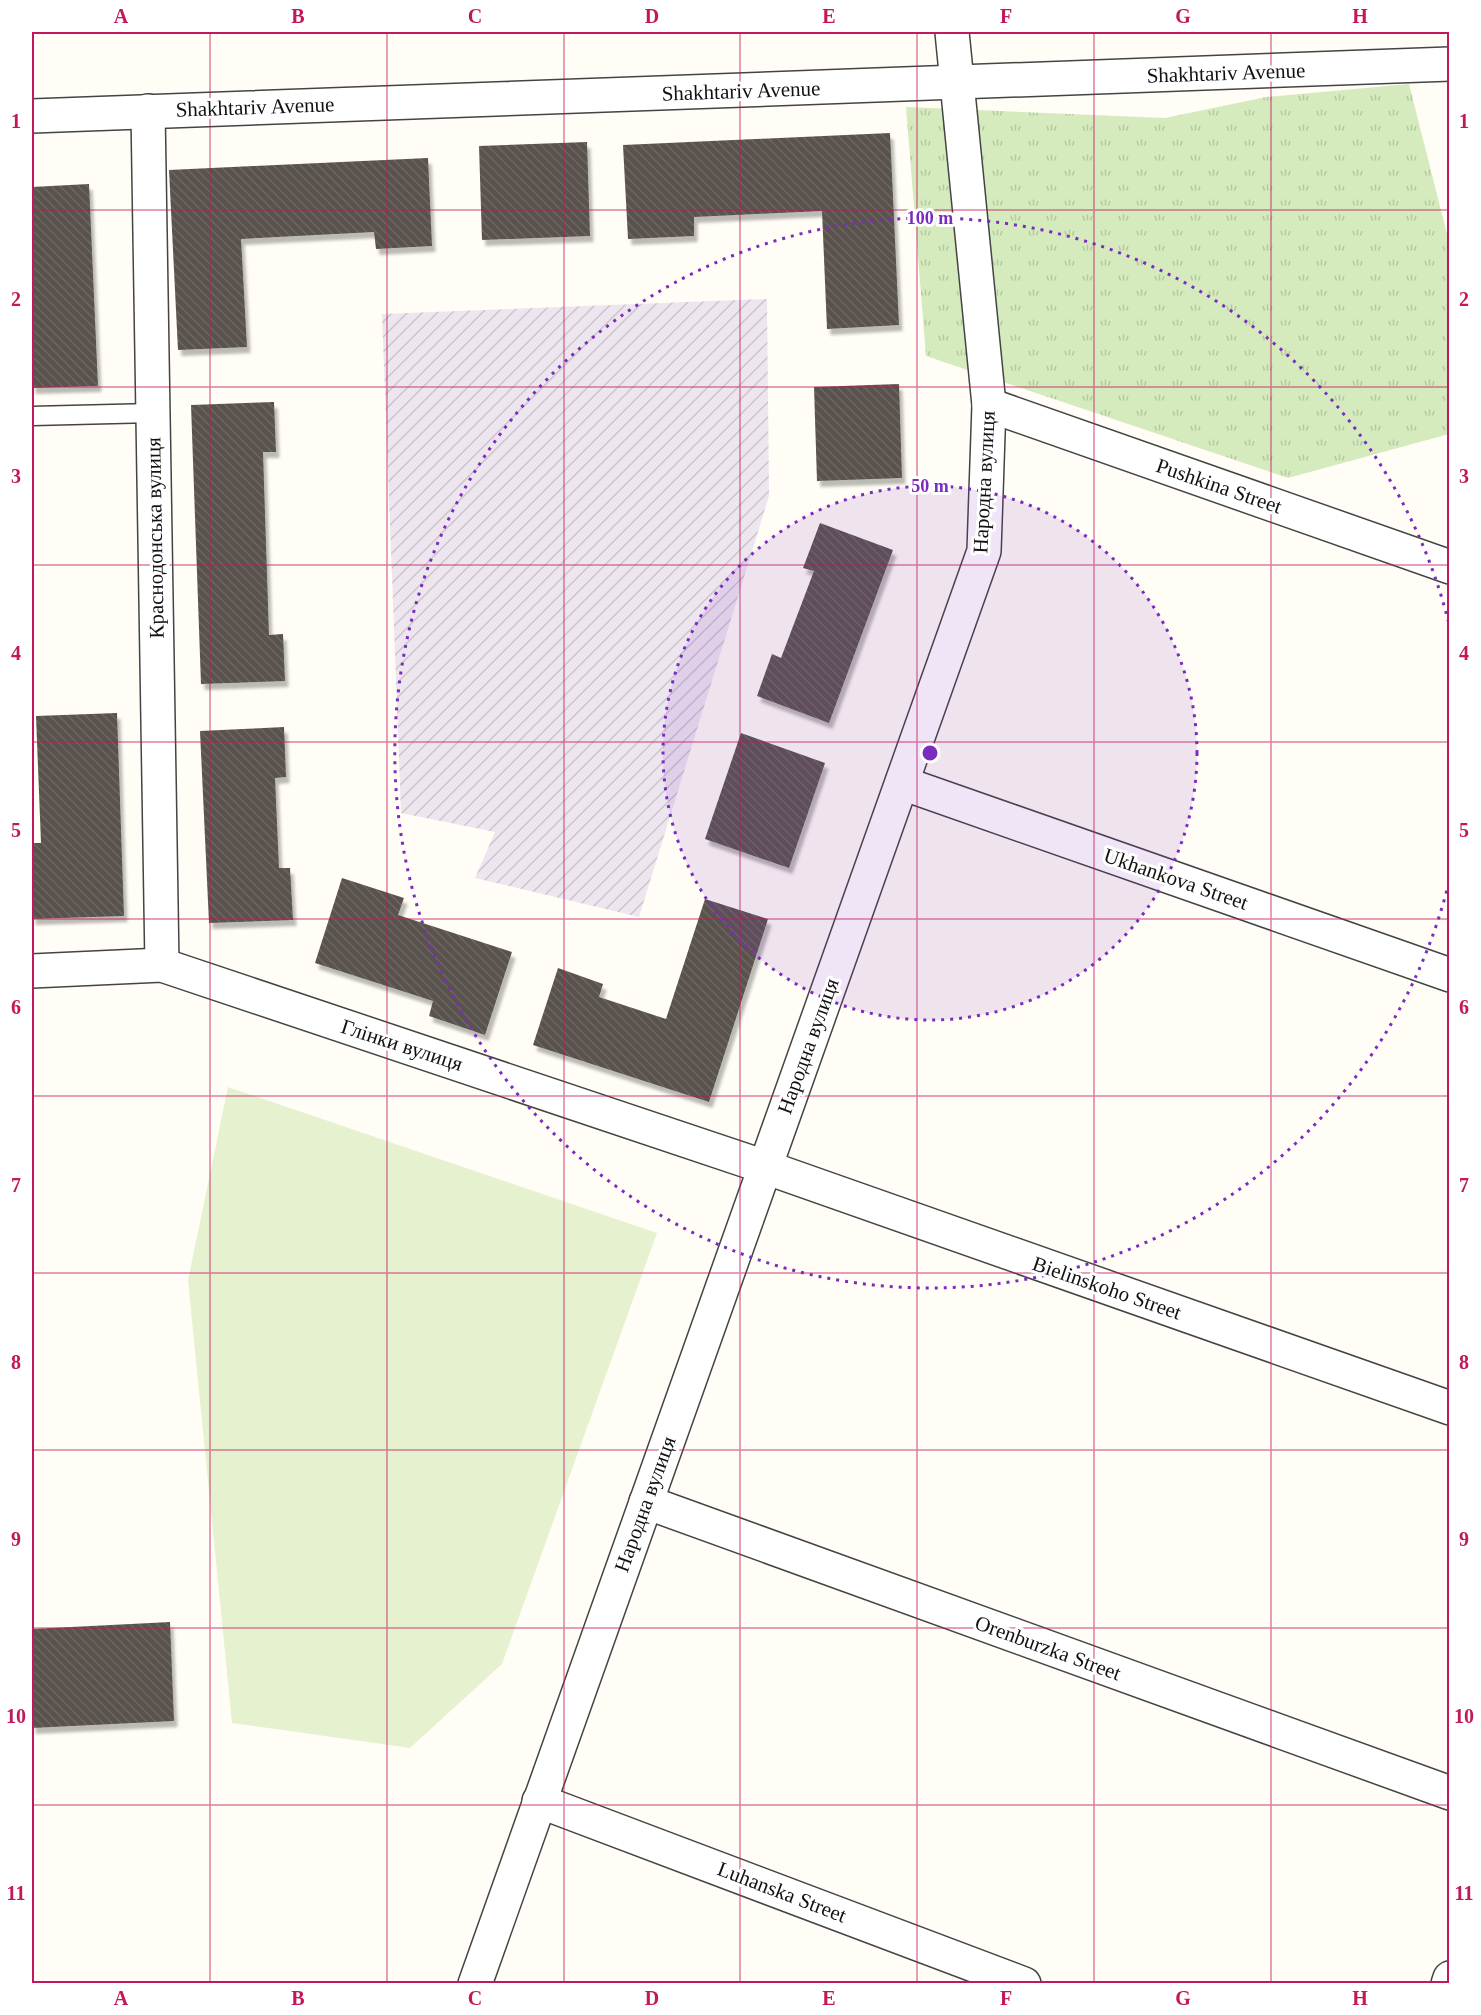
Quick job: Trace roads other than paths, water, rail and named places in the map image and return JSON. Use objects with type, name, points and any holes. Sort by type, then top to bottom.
[{"type":"street","name":"Народна вулиця","points":[[475,1983],[984,551],[989,405],[952,32]]},
{"type":"street","name":"Shakhtariv Avenue","points":[[32,116],[958,84],[1449,64]]},
{"type":"street","name":"Краснодонська вулиця","points":[[148,111],[162,965]]},
{"type":"street","name":"Pushkina Street","points":[[989,405],[1449,567]]},
{"type":"street","name":"Ukhankova Street","points":[[902,783],[1449,975]]},
{"type":"street","name":"Глінки вулиця","points":[[32,971],[162,965],[765,1167]]},
{"type":"street","name":"Bielinskoho Street","points":[[765,1167],[1449,1408]]},
{"type":"street","name":"Orenburzka Street","points":[[646,1502],[1449,1793]]},
{"type":"street","name":"Luhanska Street","points":[[539,1801],[1024,1983]]},
{"type":"street","points":[[1448,1983],[1449,1978]]},
{"type":"lane","points":[[32,416],[153,412]]}]
